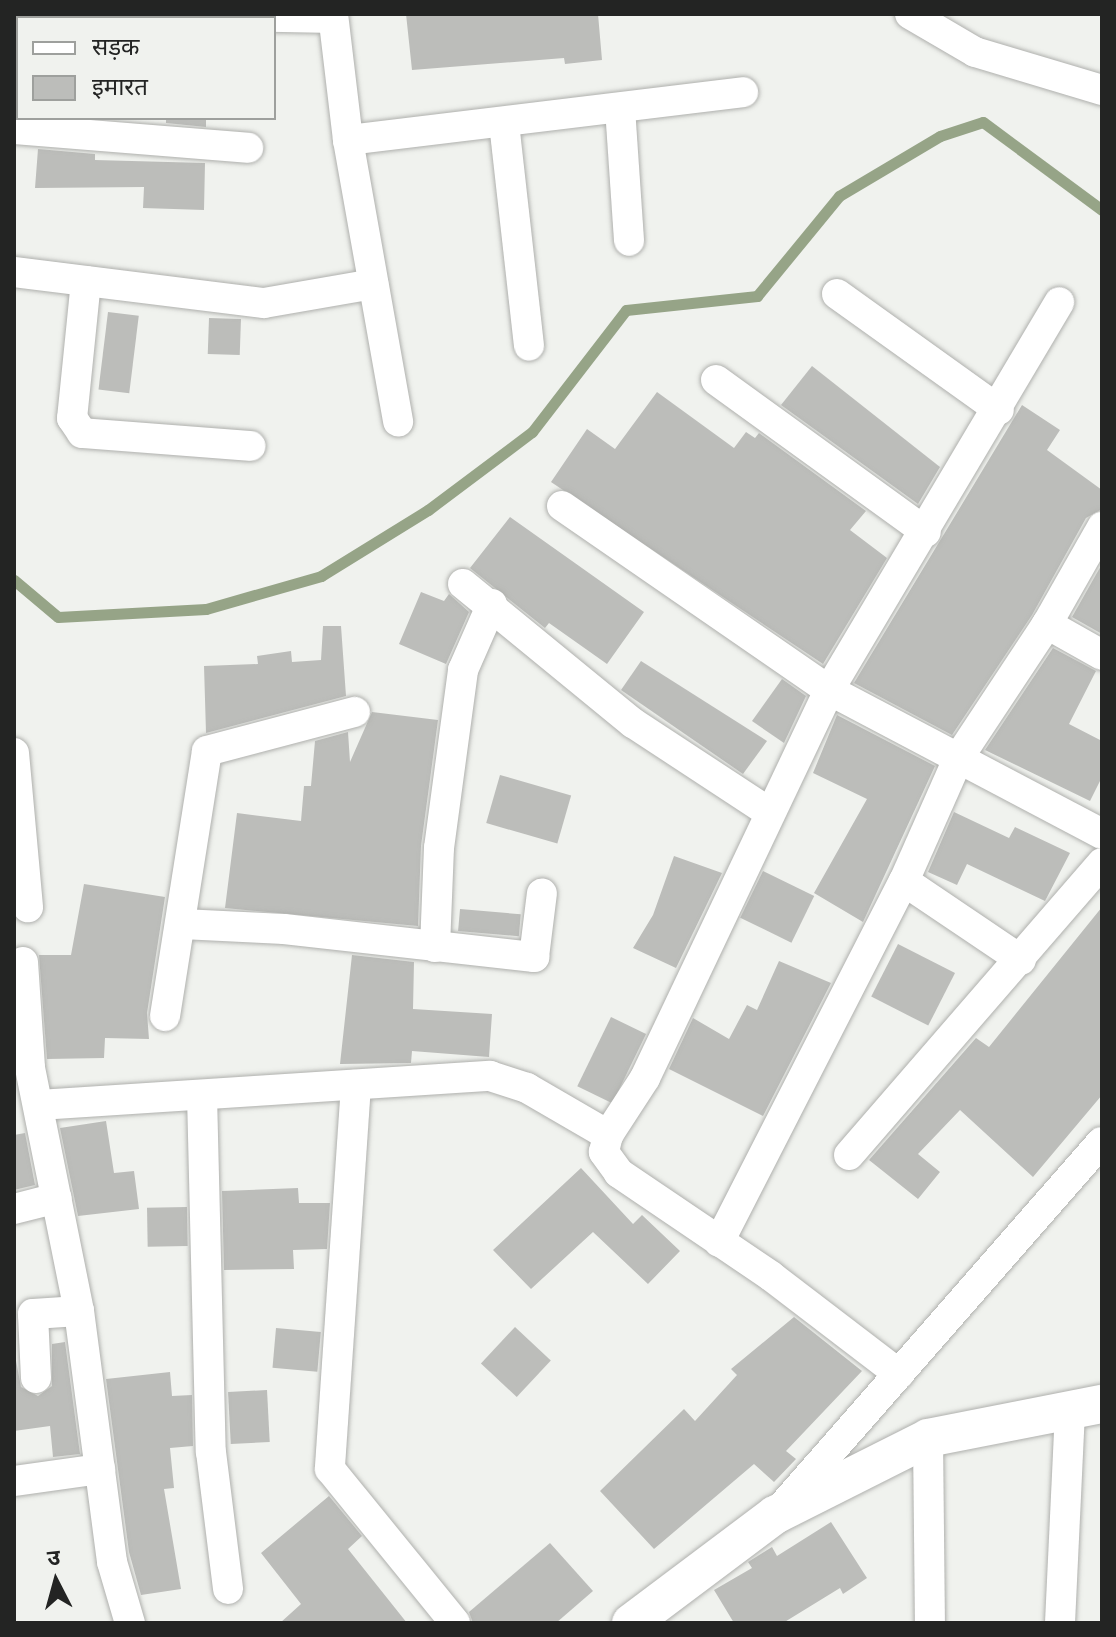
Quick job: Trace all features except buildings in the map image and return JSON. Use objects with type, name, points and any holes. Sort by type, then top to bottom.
[{"type":"street","points":[[127,14],[333,16],[348,140],[398,422]]},
{"type":"street","points":[[910,14],[975,52],[1102,90]]},
{"type":"street","points":[[348,140],[743,92]]},
{"type":"street","points":[[620,108],[629,241]]},
{"type":"street","points":[[504,123],[529,346]]},
{"type":"street","points":[[14,129],[248,148]]},
{"type":"street","points":[[14,272],[264,303],[373,284]]},
{"type":"street","points":[[86,281],[72,418],[82,433],[251,446]]},
{"type":"street","points":[[837,294],[999,410]]},
{"type":"street","points":[[899,1374],[609,1164],[604,1152],[608,1135],[645,1078],[767,811],[829,690],[999,410],[1059,302]]},
{"type":"street","points":[[716,380],[926,532]]},
{"type":"street","points":[[562,506],[829,690],[1102,834]]},
{"type":"street","points":[[719,1242],[904,881],[959,757],[1047,624],[1102,527]]},
{"type":"street","points":[[463,584],[492,604],[633,723],[767,811]]},
{"type":"street","points":[[435,947],[439,848],[463,670],[492,604]]},
{"type":"street","points":[[1047,624],[1102,655]]},
{"type":"street","points":[[165,1016],[207,751],[355,712]]},
{"type":"street","points":[[14,753],[28,907]]},
{"type":"street","points":[[849,1155],[1102,863]]},
{"type":"street","points":[[904,881],[1021,960]]},
{"type":"street","points":[[182,924],[284,929],[534,957],[542,893]]},
{"type":"street","points":[[23,962],[22,1068],[39,1105],[79,1311],[112,1562],[130,1623]]},
{"type":"street","points":[[39,1105],[490,1076],[527,1088],[608,1135]]},
{"type":"street","points":[[356,1085],[330,1469],[455,1623]]},
{"type":"street","points":[[202,1095],[211,1452],[228,1589]]},
{"type":"street","points":[[775,1515],[1102,1142]]},
{"type":"street","points":[[14,1209],[57,1198]]},
{"type":"street","points":[[36,1378],[23,1341],[33,1314],[79,1311]]},
{"type":"street","points":[[631,1623],[775,1515],[928,1438],[1086,1406],[1060,1623]]},
{"type":"street","points":[[928,1438],[930,1623]]},
{"type":"street","points":[[14,1481],[100,1469]]},
{"type":"waterway","points":[[14,580],[58,617],[206,609],[321,576],[428,510],[532,432],[626,310],[757,296],[839,196],[940,136],[983,122],[1102,210]]}]
